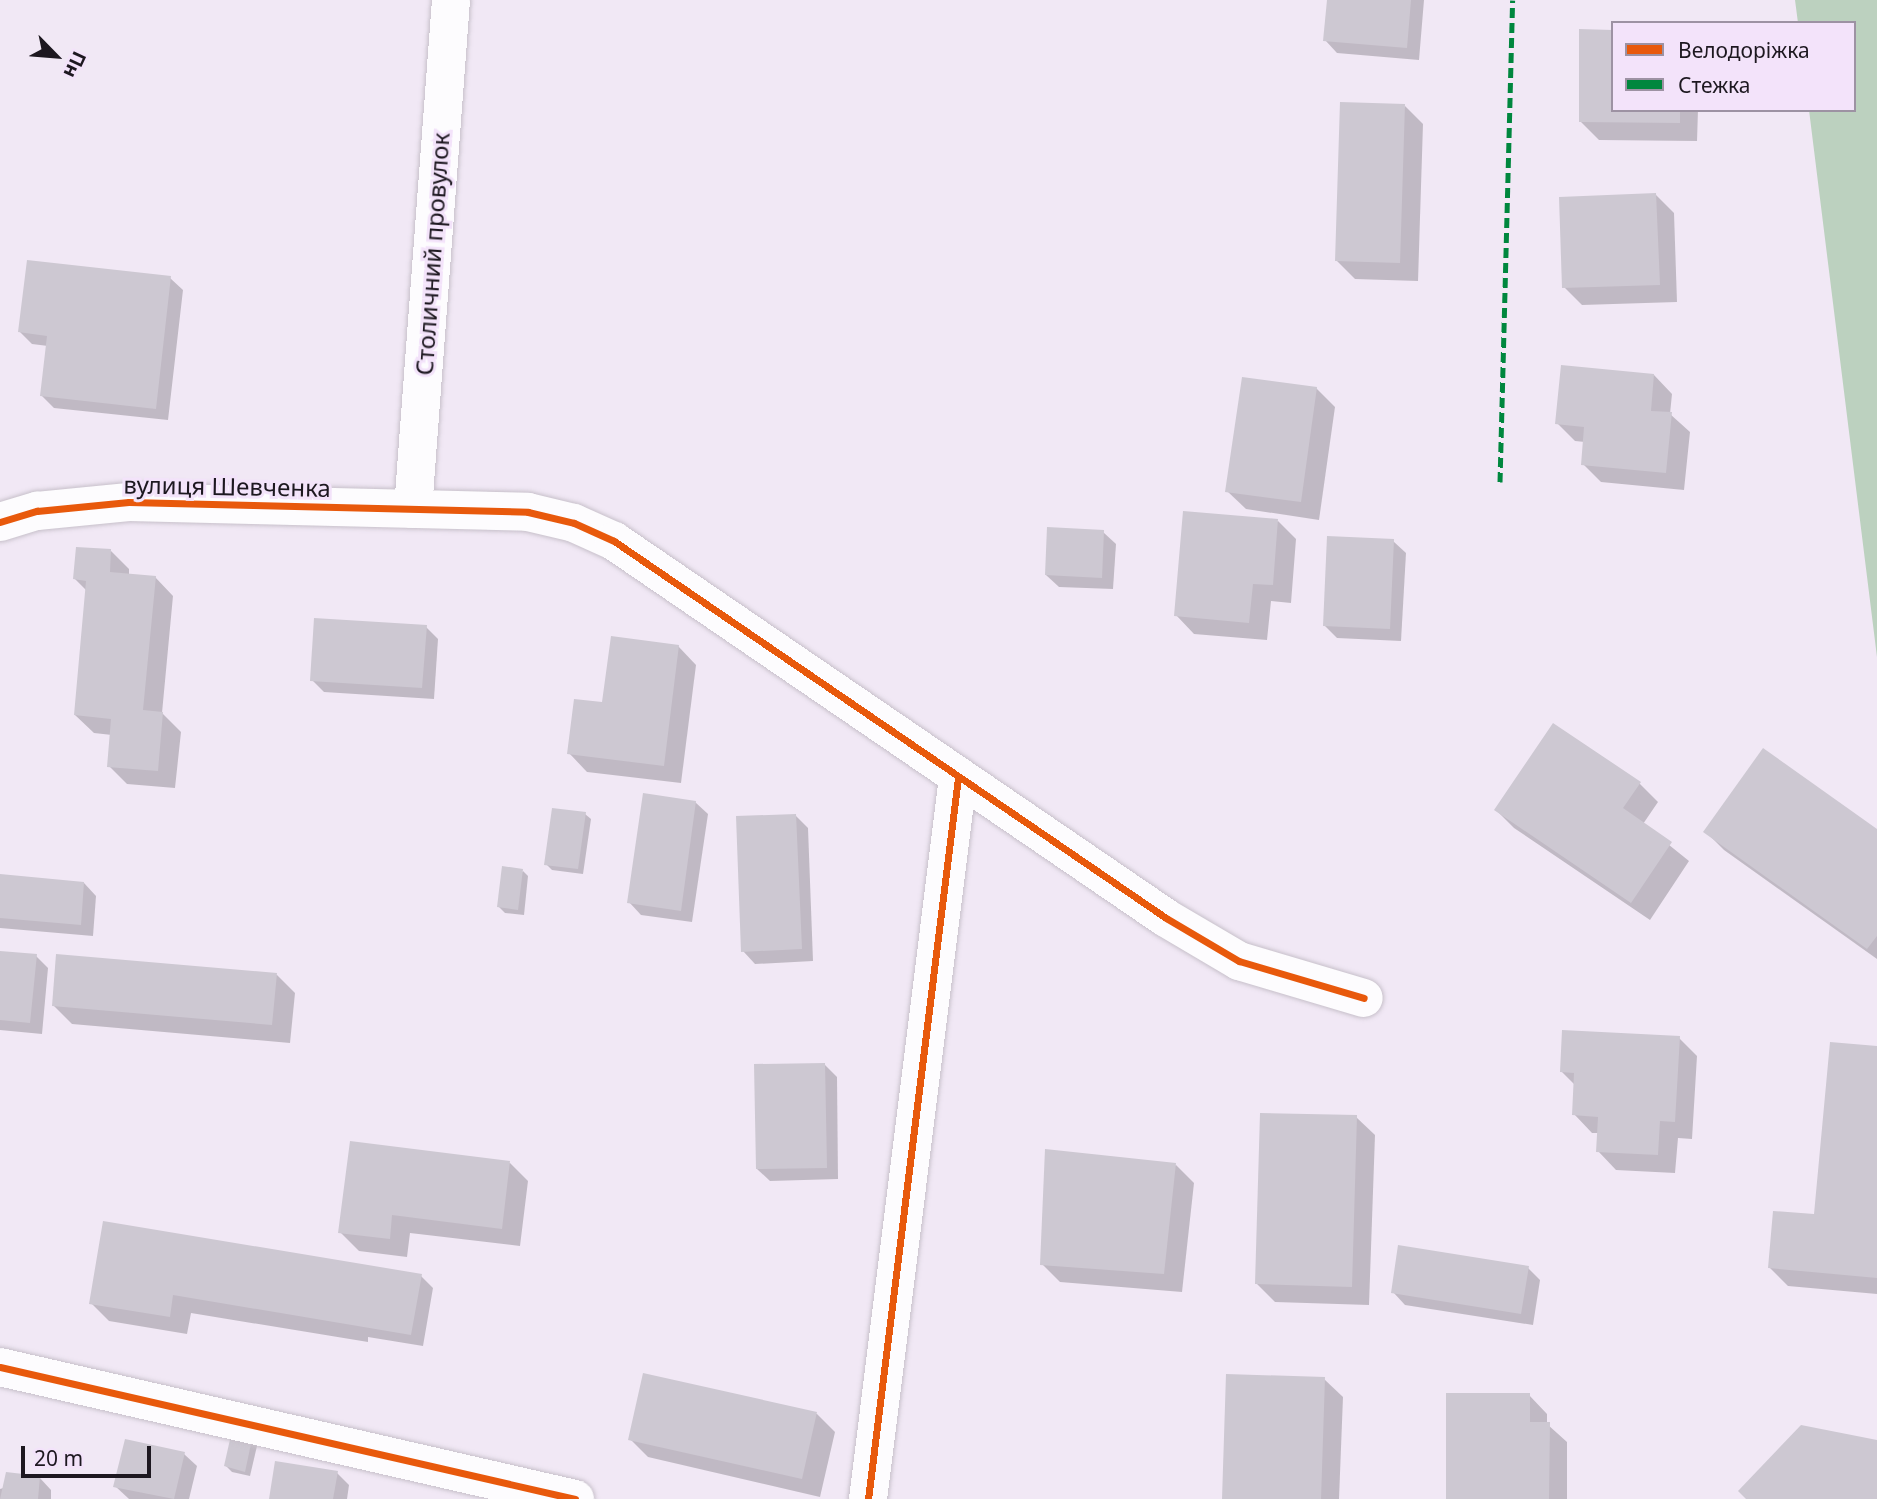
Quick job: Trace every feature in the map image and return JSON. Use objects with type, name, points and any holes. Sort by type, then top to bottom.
[{"type":"street","name":"Столичний провулок","points":[[414,509],[451,0]]},
{"type":"street","name":"вулиця Шевченка","points":[[0,522],[37,511],[130,502],[528,512],[574,523],[614,541],[1166,918],[1239,961],[1364,998]]},
{"type":"street","points":[[868,1499],[958,777]]},
{"type":"street","points":[[0,1367],[575,1499]]},
{"type":"green space","points":[[1795,0],[1877,0],[1877,657],[1809,112],[1856,112],[1856,21],[1798,21]]},
{"type":"building","points":[[1327,0],[1411,0],[1407,48],[1323,41]]},
{"type":"building","points":[[1579,29],[1611,30],[1611,112],[1680,112],[1680,123],[1579,122]]},
{"type":"building","points":[[1340,102],[1405,104],[1400,263],[1335,261]]},
{"type":"building","points":[[1656,193],[1660,285],[1562,288],[1559,197]]},
{"type":"building","points":[[27,260],[171,276],[156,409],[40,396],[47,336],[18,332]]},
{"type":"building","points":[[1561,365],[1654,374],[1651,411],[1672,412],[1666,473],[1581,465],[1584,427],[1555,424]]},
{"type":"building","points":[[1242,377],[1317,387],[1301,502],[1225,492]]},
{"type":"building","points":[[1183,511],[1278,519],[1273,585],[1253,584],[1249,623],[1174,616]]},
{"type":"building","points":[[1047,527],[1104,530],[1102,578],[1045,575]]},
{"type":"building","points":[[1327,536],[1394,539],[1390,629],[1323,626]]},
{"type":"building","points":[[76,547],[111,549],[110,572],[156,576],[143,710],[163,712],[158,771],[107,767],[111,719],[74,715],[86,581],[73,579]]},
{"type":"building","points":[[314,618],[427,625],[422,688],[310,681]]},
{"type":"building","points":[[611,636],[679,645],[664,766],[567,754],[574,699],[602,702]]},
{"type":"building","points":[[1553,723],[1641,782],[1623,808],[1672,842],[1631,903],[1494,810]]},
{"type":"building","points":[[1763,748],[1877,829],[1877,936],[1867,949],[1703,832]]},
{"type":"building","points":[[643,793],[696,801],[681,911],[627,903]]},
{"type":"building","points":[[552,808],[586,812],[578,869],[544,865]]},
{"type":"building","points":[[796,814],[802,949],[741,952],[736,816]]},
{"type":"building","points":[[502,866],[523,869],[518,910],[497,907]]},
{"type":"building","points":[[0,874],[84,882],[81,925],[0,918]]},
{"type":"building","points":[[0,951],[37,954],[30,1023],[0,1020]]},
{"type":"building","points":[[56,954],[277,973],[272,1025],[52,1006]]},
{"type":"building","points":[[1562,1030],[1680,1036],[1675,1122],[1660,1121],[1658,1155],[1596,1152],[1598,1117],[1572,1115],[1574,1073],[1560,1072]]},
{"type":"building","points":[[1830,1042],[1877,1046],[1877,1278],[1768,1268],[1773,1211],[1814,1214]]},
{"type":"building","points":[[825,1063],[827,1168],[756,1169],[754,1064]]},
{"type":"building","points":[[1260,1113],[1357,1115],[1352,1287],[1255,1284]]},
{"type":"building","points":[[350,1141],[510,1161],[502,1229],[392,1215],[390,1239],[338,1233]]},
{"type":"building","points":[[1045,1149],[1176,1163],[1164,1274],[1040,1265]]},
{"type":"building","points":[[103,1221],[422,1274],[411,1335],[173,1295],[170,1317],[89,1304]]},
{"type":"building","points":[[1398,1245],[1529,1266],[1521,1314],[1391,1293]]},
{"type":"building","points":[[643,1373],[817,1412],[802,1479],[628,1440]]},
{"type":"building","points":[[1226,1374],[1325,1377],[1321,1499],[1222,1499]]},
{"type":"building","points":[[1446,1393],[1530,1393],[1530,1422],[1550,1422],[1549,1499],[1446,1499]]},
{"type":"building","points":[[1801,1425],[1877,1440],[1877,1499],[1746,1499],[1738,1491]]},
{"type":"building","points":[[231,1435],[252,1439],[245,1472],[224,1466]]},
{"type":"building","points":[[125,1439],[185,1452],[174,1499],[113,1487]]},
{"type":"building","points":[[275,1461],[338,1471],[333,1499],[269,1499]]},
{"type":"building","points":[[6,1472],[40,1476],[38,1499],[0,1499]]},
{"type":"marked path","points":[[1500,482],[1513,0]]},
{"type":"cycle path","points":[[0,522],[37,511],[129,502],[528,512],[574,523],[614,541],[1166,918],[1239,961],[1364,998]]},
{"type":"cycle path","points":[[868,1499],[958,777]]},
{"type":"cycle path","points":[[0,1367],[575,1499]]}]
